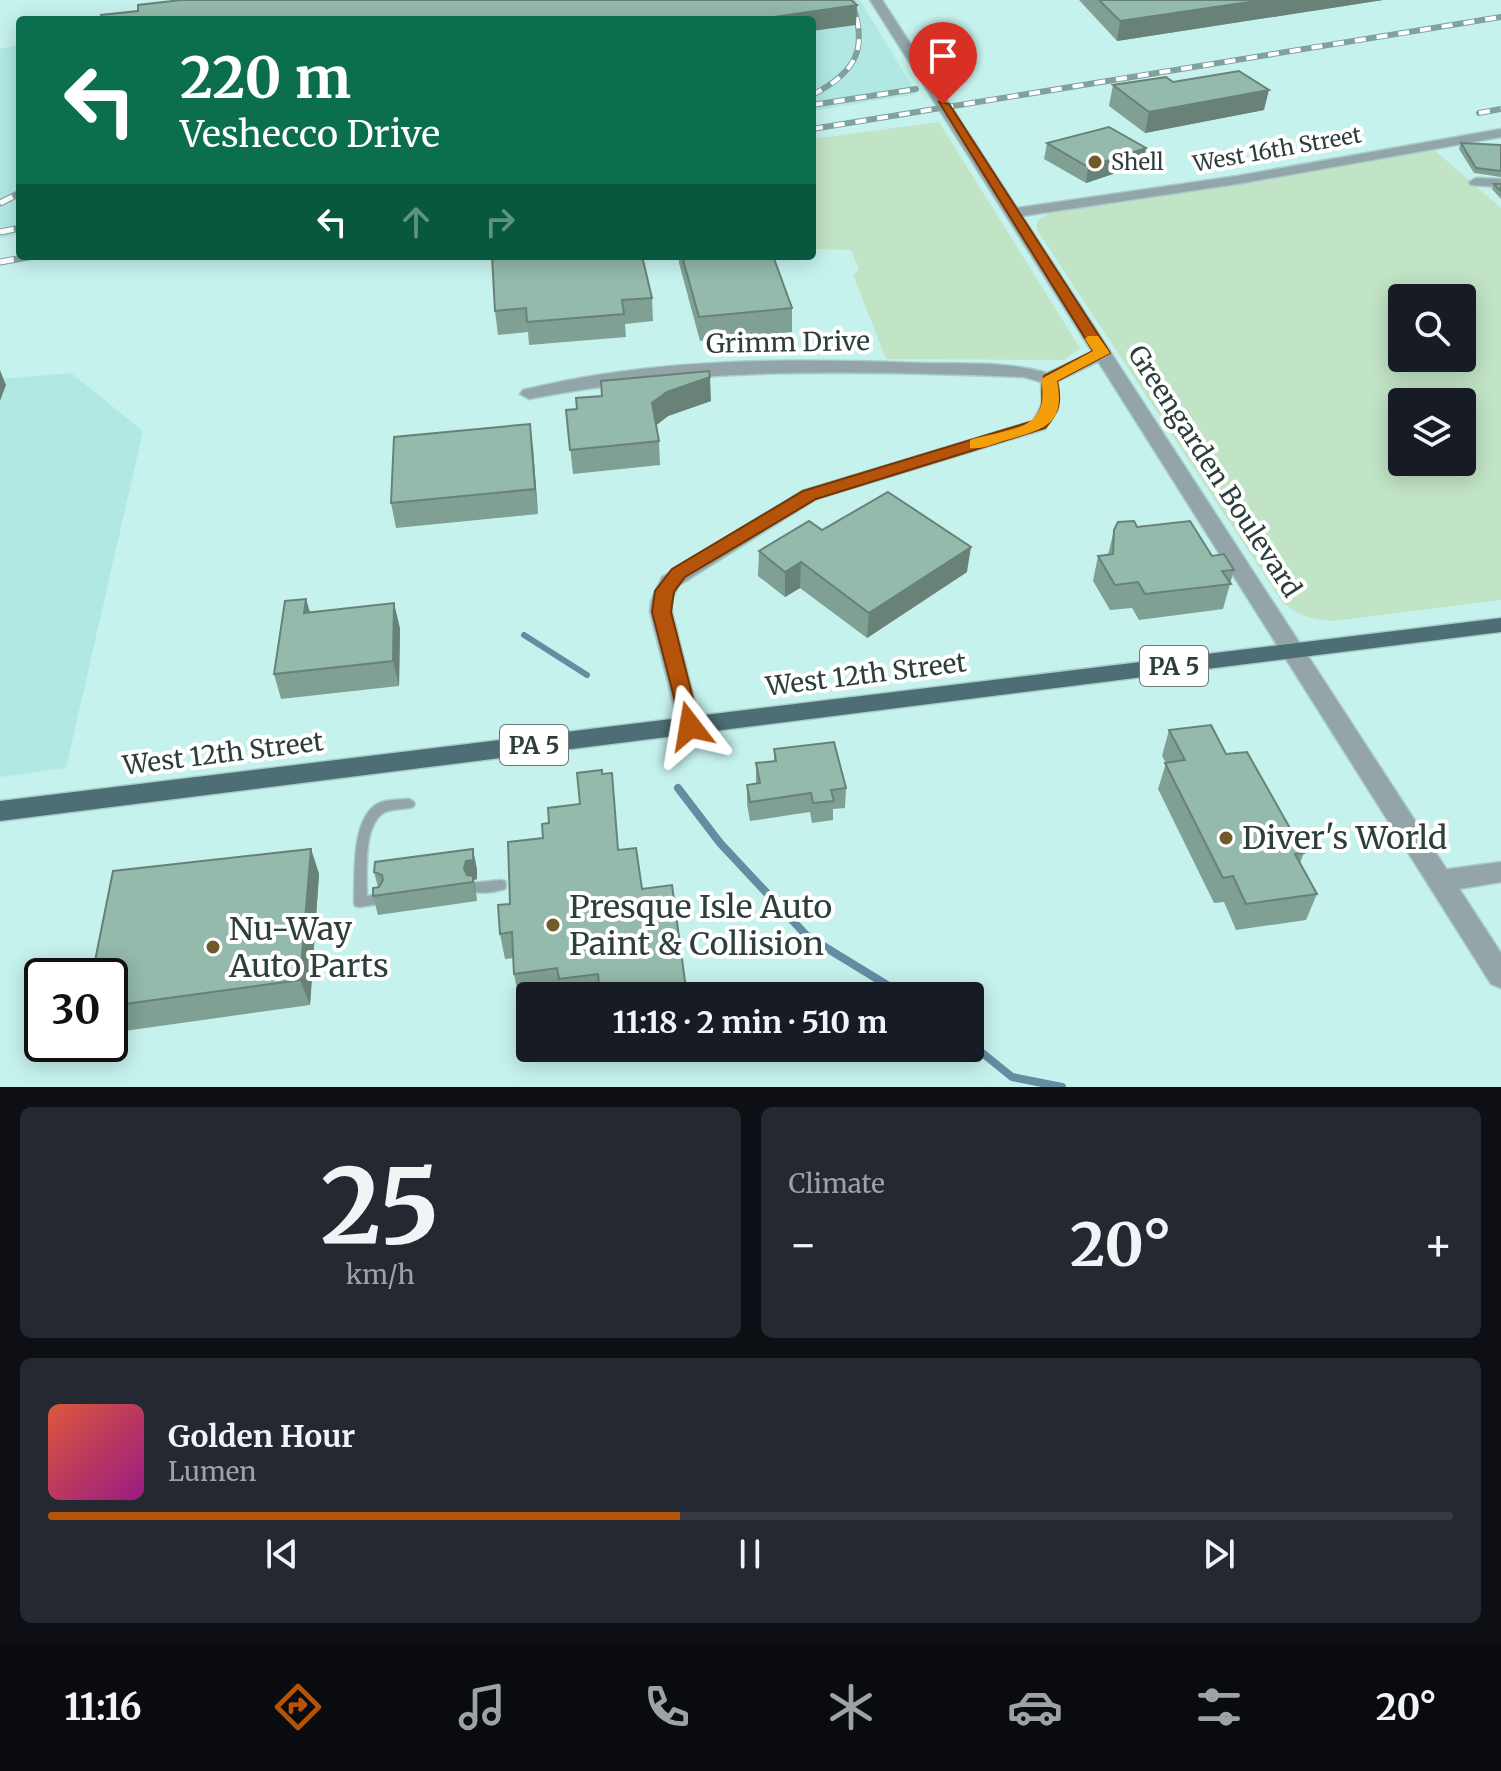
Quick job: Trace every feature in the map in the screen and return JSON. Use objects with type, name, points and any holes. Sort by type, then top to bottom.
[{"type":"main road","name":"West 12th Street","points":[[0,811],[1501,625]]},
{"type":"street","name":"Greengarden Boulevard","points":[[876,0],[1501,976]]},
{"type":"street","name":"West 16th Street","points":[[1013,213],[1221,183],[1501,133]]},
{"type":"street","points":[[1476,182],[1501,183]]},
{"type":"street","points":[[690,726],[661,612],[661,601],[669,582],[809,495],[1039,425],[1049,414],[1053,400],[1049,379],[1102,353]]},
{"type":"street","name":"Grimm Drive","points":[[529,394],[597,378],[740,366],[1025,372],[1049,379]]},
{"type":"street","points":[[1441,881],[1501,872]]},
{"type":"lane","points":[[1465,146],[1489,147]]},
{"type":"lane","points":[[379,899],[360,902],[364,832],[368,820],[381,807],[409,804]]},
{"type":"lane","points":[[477,887],[500,885]]},
{"type":"shaded area","points":[[180,0],[860,0],[917,94],[816,110],[816,16],[121,16]]},
{"type":"shaded area","points":[[16,45],[16,236],[0,238],[0,49]]},
{"type":"shaded area","points":[[71,373],[143,431],[66,768],[0,777],[0,379]]},
{"type":"green space","points":[[939,122],[1080,348],[1064,360],[886,359],[853,275],[859,270],[851,250],[816,249],[816,138]]},
{"type":"green space","points":[[1432,148],[1501,208],[1501,600],[1333,621],[1304,616],[1285,604],[1037,230],[1037,222],[1049,213],[1223,187]]},
{"type":"building","points":[[181,0],[851,0],[857,5],[781,16],[101,16],[138,11],[138,5]]},
{"type":"building","points":[[1099,0],[1263,0],[1120,21]]},
{"type":"building","points":[[1239,71],[1269,90],[1149,112],[1113,85],[1166,77],[1173,82]]},
{"type":"building","points":[[1109,127],[1146,148],[1088,167],[1047,143]]},
{"type":"building","points":[[1461,143],[1501,145],[1501,171],[1476,168]]},
{"type":"building","points":[[492,260],[643,260],[652,298],[622,300],[624,314],[527,322],[526,308],[495,311]]},
{"type":"building","points":[[683,260],[774,260],[792,308],[699,317]]},
{"type":"building","points":[[709,371],[710,377],[667,392],[652,403],[659,441],[570,450],[566,410],[577,409],[576,398],[602,396],[601,381]]},
{"type":"building","points":[[530,424],[535,489],[391,503],[394,437]]},
{"type":"building","points":[[888,492],[971,547],[869,613],[801,562],[785,572],[759,551],[809,521],[822,530]]},
{"type":"building","points":[[1134,521],[1137,527],[1190,521],[1212,556],[1224,554],[1234,570],[1222,571],[1231,584],[1145,594],[1138,582],[1115,585],[1098,556],[1113,554],[1114,530],[1118,522]]},
{"type":"building","points":[[306,599],[304,613],[394,603],[393,661],[274,674],[285,601]]},
{"type":"building","points":[[1211,725],[1226,754],[1247,752],[1304,853],[1295,854],[1317,894],[1246,904],[1233,876],[1223,878],[1165,763],[1185,760],[1169,730]]},
{"type":"building","points":[[834,742],[846,788],[831,790],[834,801],[813,803],[811,793],[750,802],[747,785],[760,783],[756,763],[776,761],[774,749]]},
{"type":"building","points":[[602,770],[602,774],[612,773],[618,850],[636,848],[642,889],[672,885],[685,982],[599,982],[598,974],[559,979],[557,968],[514,974],[512,932],[500,934],[498,905],[510,904],[508,842],[543,838],[542,824],[549,823],[548,808],[580,804],[577,773]]},
{"type":"building","points":[[311,849],[300,980],[128,1004],[128,958],[96,958],[113,871]]},
{"type":"building","points":[[473,849],[473,860],[466,861],[464,868],[467,875],[473,876],[473,882],[373,896],[373,888],[379,887],[383,880],[382,875],[374,872],[375,862]]},
{"type":"waterway","points":[[524,635],[587,675]]},
{"type":"waterway","points":[[678,788],[720,843],[807,936],[882,982]]},
{"type":"waterway","points":[[984,1054],[1012,1077],[1062,1087]]},
{"type":"railway","points":[[816,93],[840,77],[855,57],[859,32],[851,0]]},
{"type":"railway","points":[[816,128],[1501,17]]},
{"type":"railway","points":[[816,104],[916,89]]},
{"type":"railway","points":[[1479,113],[1501,109]]},
{"type":"railway","points":[[0,203],[16,195]]},
{"type":"railway","points":[[0,232],[16,229]]},
{"type":"railway","points":[[0,262],[16,259]]},
{"type":"slow traffic","points":[[975,444],[1039,425],[1049,414],[1053,400],[1049,379],[1102,353],[1093,339]]},
{"type":"place","name":"Shell","points":[[1095,162]]},
{"type":"place","name":"Diver's World","points":[[1226,838]]},
{"type":"place","name":"Presque Isle Auto Paint & Collision","points":[[553,925]]},
{"type":"place","name":"Nu-Way Auto Parts","points":[[213,947]]},
{"type":"route","points":[[690,726],[661,612],[661,601],[669,582],[809,495],[1039,425],[1049,414],[1053,400],[1049,379],[1102,353],[943,104]]}]
